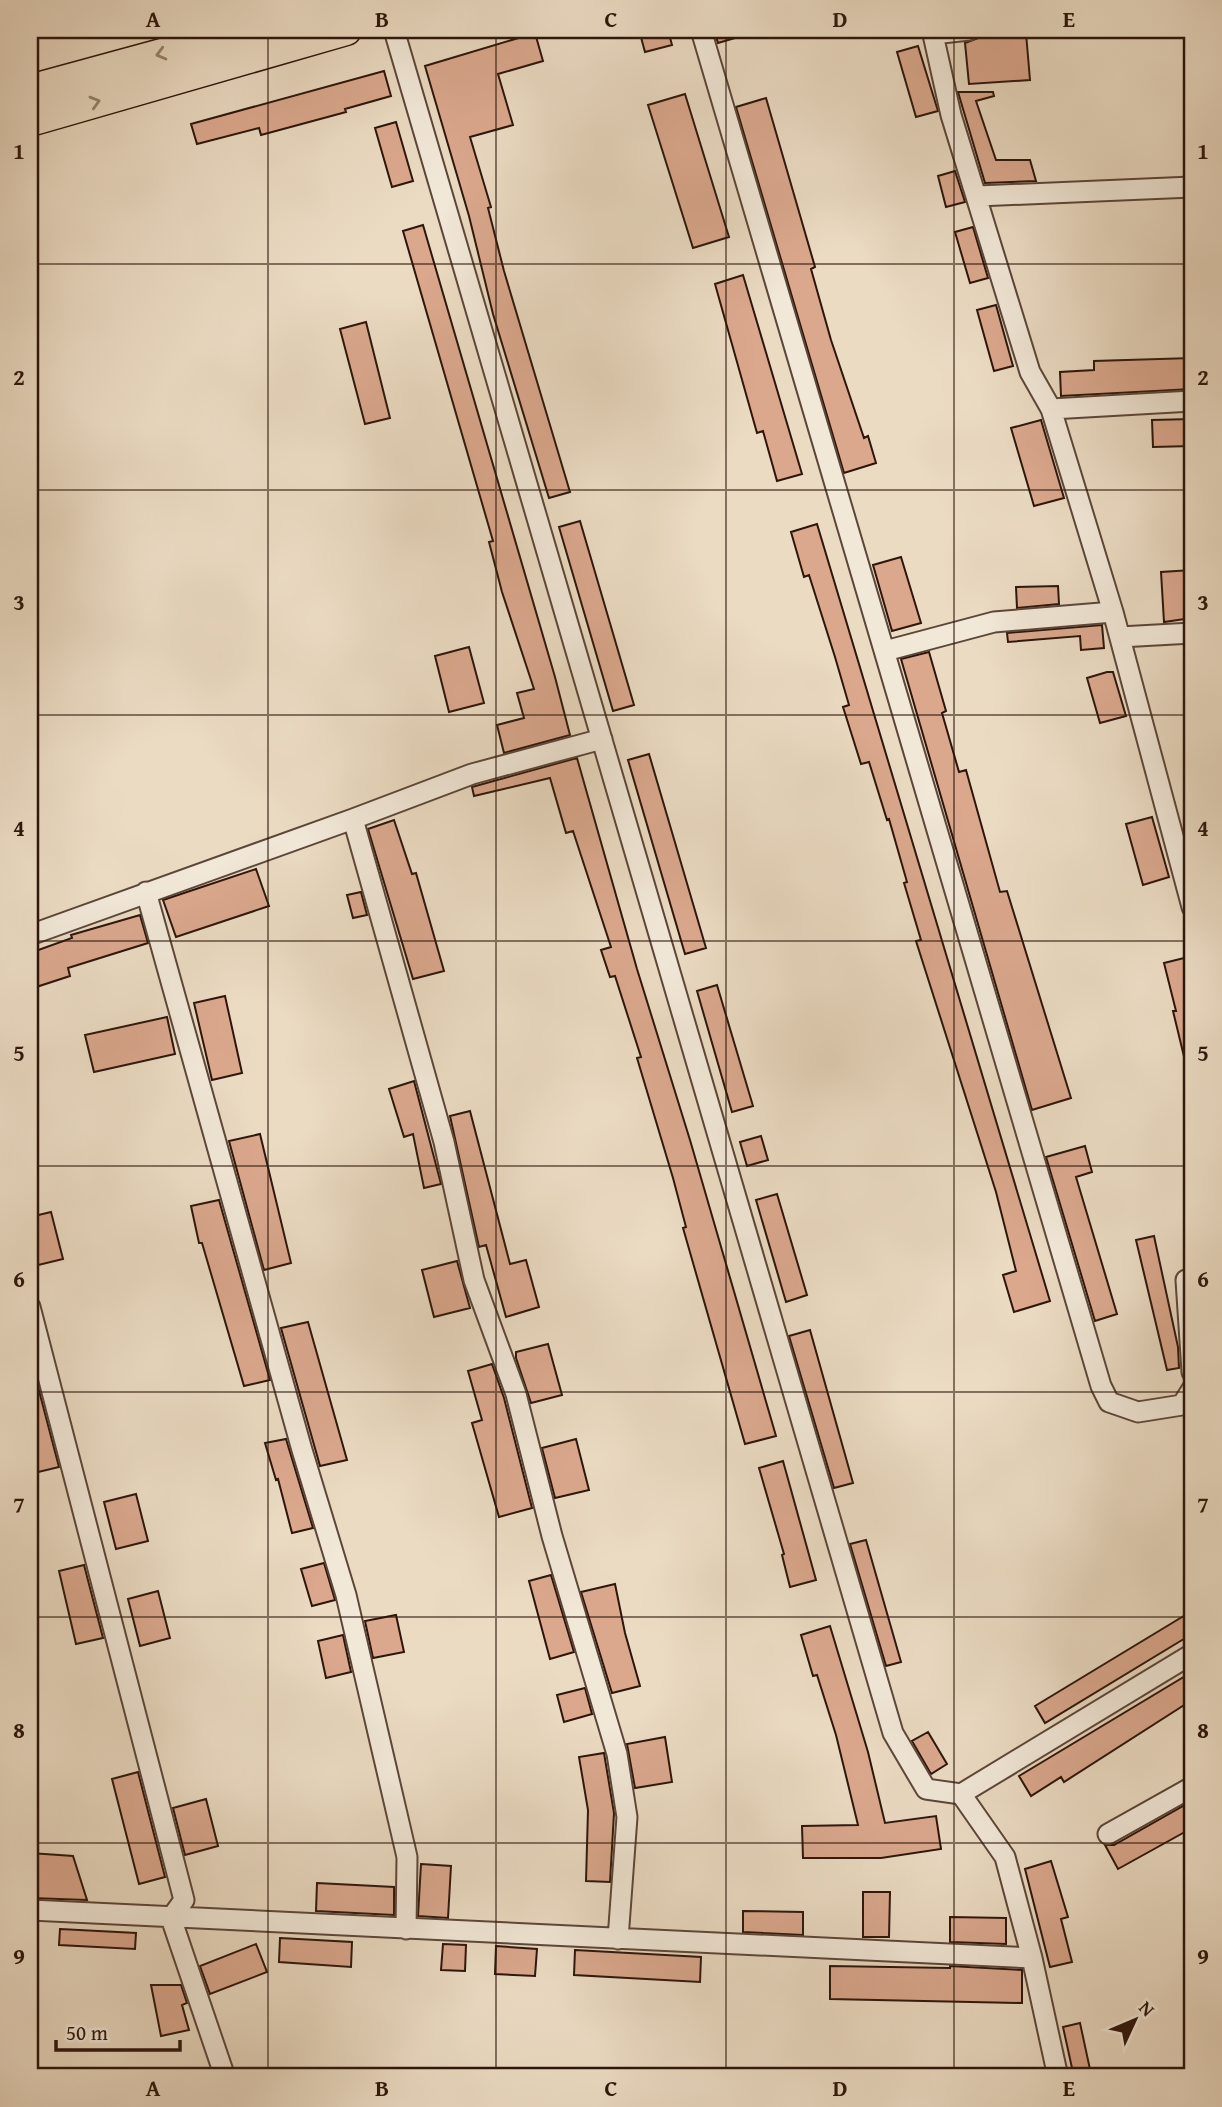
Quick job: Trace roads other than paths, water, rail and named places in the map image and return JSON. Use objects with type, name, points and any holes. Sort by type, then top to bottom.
[{"type":"main road","points":[[30,90],[250,30]]},
{"type":"main road","points":[[30,121],[346,30]]},
{"type":"street","points":[[394,30],[893,1733],[926,1789],[961,1794],[1192,1654]]},
{"type":"street","points":[[701,30],[1101,1386],[1109,1402],[1138,1412],[1182,1405],[1192,1389]]},
{"type":"street","points":[[969,30],[933,32],[951,115],[1030,372],[1051,409],[1185,844],[1192,907]]},
{"type":"street","points":[[978,196],[1192,187]]},
{"type":"street","points":[[1051,409],[1192,401]]},
{"type":"street","points":[[885,651],[994,622],[1113,612]]},
{"type":"street","points":[[1120,637],[1192,633]]},
{"type":"street","points":[[30,935],[353,820],[472,774],[602,739]]},
{"type":"street","points":[[353,820],[444,1142],[474,1280],[516,1394],[552,1536],[617,1754],[627,1817],[618,1939]]},
{"type":"street","points":[[146,892],[302,1450],[346,1595],[407,1857],[406,1929]]},
{"type":"street","points":[[1192,1280],[1186,1280],[1192,1372]]},
{"type":"street","points":[[30,1307],[184,1900],[171,1918]]},
{"type":"street","points":[[1108,1834],[1192,1787]]},
{"type":"street","points":[[961,1794],[1005,1857],[1032,1958],[1058,2077]]},
{"type":"street","points":[[30,1910],[1032,1958]]},
{"type":"street","points":[[171,1918],[225,2077]]}]
